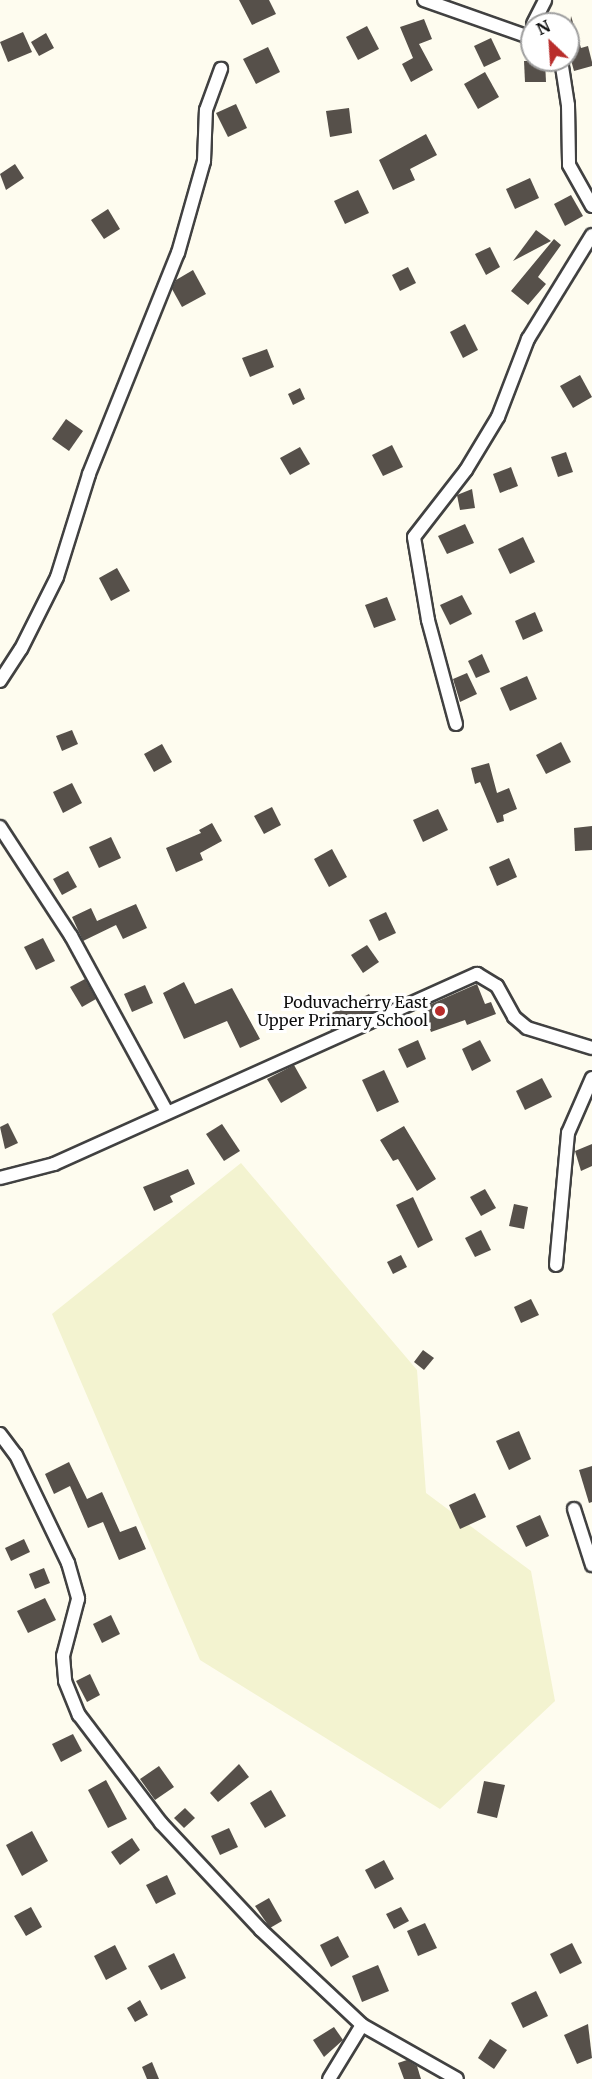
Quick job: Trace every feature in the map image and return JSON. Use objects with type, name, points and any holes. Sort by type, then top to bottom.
[{"type":"street","points":[[424,0],[520,34]]},
{"type":"street","points":[[0,681],[21,649],[57,577],[89,474],[178,253],[204,161],[206,110],[221,69]]},
{"type":"street","points":[[563,72],[568,105],[569,165],[576,182],[592,206]]},
{"type":"street","points":[[456,724],[428,620],[414,537],[466,470],[492,426],[528,339],[592,235]]},
{"type":"street","points":[[0,827],[71,936],[167,1112]]},
{"type":"street","points":[[0,1178],[54,1164],[477,974],[497,986],[514,1017],[527,1028],[592,1048]]},
{"type":"street","points":[[556,1265],[568,1133],[592,1078]]},
{"type":"street","points":[[0,1434],[16,1455],[68,1563],[78,1599],[63,1656],[65,1681],[79,1714],[161,1823],[261,1930],[362,2025],[457,2079]]},
{"type":"street","points":[[574,1509],[592,1565]]},
{"type":"street","points":[[329,2079],[362,2025]]},
{"type":"green space","points":[[241,1163],[417,1370],[426,1493],[531,1571],[555,1701],[440,1809],[200,1660],[52,1314]]},
{"type":"building","points":[[239,0],[269,0],[276,14],[252,25]]},
{"type":"building","points":[[424,19],[432,39],[419,44],[433,70],[411,82],[402,64],[413,58],[400,27]]},
{"type":"building","points":[[367,26],[379,49],[358,60],[346,37]]},
{"type":"building","points":[[23,32],[32,52],[8,62],[0,42]]},
{"type":"building","points":[[46,33],[54,48],[39,56],[31,42]]},
{"type":"building","points":[[491,38],[501,59],[484,67],[474,46]]},
{"type":"building","points":[[580,45],[581,48],[588,46],[592,66],[580,69]]},
{"type":"building","points":[[268,47],[280,72],[256,84],[243,59]]},
{"type":"building","points":[[485,72],[499,97],[478,109],[464,84]]},
{"type":"building","points":[[525,72],[546,72],[546,82],[525,82]]},
{"type":"building","points":[[236,104],[247,128],[228,137],[216,113]]},
{"type":"building","points":[[349,108],[352,133],[330,137],[326,111]]},
{"type":"building","points":[[426,134],[437,155],[410,169],[415,180],[393,190],[379,160]]},
{"type":"building","points":[[15,164],[24,178],[6,190],[0,174]]},
{"type":"building","points":[[530,178],[539,198],[515,209],[506,189]]},
{"type":"building","points":[[358,190],[369,213],[345,224],[334,201]]},
{"type":"building","points":[[571,195],[583,216],[565,226],[554,204]]},
{"type":"building","points":[[108,209],[120,229],[104,239],[91,220]]},
{"type":"building","points":[[536,230],[551,241],[513,261]]},
{"type":"building","points":[[554,239],[561,245],[538,277],[546,284],[528,305],[511,291]]},
{"type":"building","points":[[490,247],[500,267],[486,275],[475,254]]},
{"type":"building","points":[[408,267],[416,283],[400,291],[392,275]]},
{"type":"building","points":[[193,270],[206,294],[182,307],[172,289],[176,280]]},
{"type":"building","points":[[465,324],[478,350],[463,358],[450,332]]},
{"type":"building","points":[[267,349],[274,367],[250,377],[242,358]]},
{"type":"building","points":[[580,375],[592,397],[573,408],[560,386]]},
{"type":"building","points":[[300,388],[305,399],[293,405],[288,394]]},
{"type":"building","points":[[66,419],[83,431],[69,451],[52,439]]},
{"type":"building","points":[[392,445],[403,467],[383,476],[372,455]]},
{"type":"building","points":[[300,447],[310,464],[290,475],[280,458]]},
{"type":"building","points":[[566,452],[573,472],[558,477],[551,457]]},
{"type":"building","points":[[511,467],[518,486],[500,493],[493,474]]},
{"type":"building","points":[[472,489],[475,508],[460,510],[457,495]]},
{"type":"building","points":[[465,524],[474,543],[447,554],[438,536]]},
{"type":"building","points":[[523,537],[535,562],[510,574],[498,549]]},
{"type":"building","points":[[117,568],[130,591],[111,601],[99,578]]},
{"type":"building","points":[[462,595],[472,614],[450,625],[440,605]]},
{"type":"building","points":[[387,597],[396,620],[374,628],[365,605]]},
{"type":"building","points":[[535,612],[543,631],[523,640],[515,621]]},
{"type":"building","points":[[482,654],[490,672],[476,678],[468,661]]},
{"type":"building","points":[[467,673],[477,694],[460,702],[453,679]]},
{"type":"building","points":[[527,676],[537,699],[510,711],[500,688]]},
{"type":"building","points":[[72,730],[78,744],[62,751],[56,736]]},
{"type":"building","points":[[561,742],[571,762],[546,774],[536,755]]},
{"type":"building","points":[[162,744],[172,762],[154,772],[144,754]]},
{"type":"building","points":[[489,763],[497,793],[509,788],[517,809],[503,815],[504,821],[497,823],[480,782],[475,784],[471,768]]},
{"type":"building","points":[[72,783],[82,803],[63,813],[53,792]]},
{"type":"building","points":[[272,807],[281,825],[264,834],[254,816]]},
{"type":"building","points":[[438,809],[448,830],[423,842],[413,820]]},
{"type":"building","points":[[212,823],[222,841],[200,853],[203,860],[176,872],[166,848],[201,833],[199,830]]},
{"type":"building","points":[[592,826],[592,850],[575,851],[574,828]]},
{"type":"building","points":[[111,837],[121,858],[99,868],[89,847]]},
{"type":"building","points":[[332,849],[347,877],[329,887],[314,859]]},
{"type":"building","points":[[509,858],[517,877],[497,886],[489,867]]},
{"type":"building","points":[[68,871],[77,887],[62,895],[53,879]]},
{"type":"building","points":[[136,904],[147,928],[123,939],[116,925],[83,941],[72,917],[91,908],[97,921]]},
{"type":"building","points":[[386,912],[396,933],[379,941],[369,920]]},
{"type":"building","points":[[43,938],[55,961],[36,970],[24,947]]},
{"type":"building","points":[[367,945],[379,962],[363,973],[351,955]]},
{"type":"building","points":[[85,979],[96,999],[82,1007],[70,987]]},
{"type":"building","points":[[184,982],[195,1004],[232,988],[260,1039],[240,1048],[227,1021],[184,1039],[163,993]]},
{"type":"building","name":"Poduvacherry East Upper Primary School","points":[[477,984],[485,1004],[491,1002],[496,1014],[467,1025],[465,1020],[431,1032],[422,1008]]},
{"type":"building","points":[[145,985],[153,1003],[132,1012],[124,994]]},
{"type":"building","points":[[369,994],[377,1010],[331,1030],[324,1017]]},
{"type":"building","points":[[418,1040],[426,1059],[407,1068],[398,1049]]},
{"type":"building","points":[[480,1040],[491,1061],[472,1071],[462,1049]]},
{"type":"building","points":[[294,1065],[307,1088],[281,1103],[267,1079]]},
{"type":"building","points":[[384,1070],[399,1102],[377,1112],[362,1080]]},
{"type":"building","points":[[542,1078],[552,1097],[525,1110],[516,1091]]},
{"type":"building","points":[[8,1123],[18,1143],[5,1149],[0,1127]]},
{"type":"building","points":[[222,1124],[240,1151],[224,1161],[206,1134]]},
{"type":"building","points":[[404,1126],[436,1179],[417,1191],[398,1159],[393,1161],[380,1140]]},
{"type":"building","points":[[592,1144],[592,1166],[581,1171],[575,1151]]},
{"type":"building","points":[[188,1169],[195,1184],[170,1196],[173,1202],[154,1211],[143,1187]]},
{"type":"building","points":[[485,1189],[496,1208],[481,1216],[470,1197]]},
{"type":"building","points":[[413,1197],[433,1240],[418,1248],[396,1205]]},
{"type":"building","points":[[514,1204],[528,1207],[524,1229],[509,1226]]},
{"type":"building","points":[[481,1230],[491,1250],[475,1257],[465,1238]]},
{"type":"building","points":[[401,1255],[407,1267],[393,1274],[387,1262]]},
{"type":"building","points":[[531,1299],[539,1315],[521,1323],[514,1307]]},
{"type":"building","points":[[423,1350],[434,1358],[424,1370],[414,1362]]},
{"type":"building","points":[[519,1431],[531,1459],[509,1470],[496,1441]]},
{"type":"building","points":[[69,1462],[87,1499],[102,1492],[120,1532],[136,1526],[146,1549],[119,1560],[103,1522],[88,1528],[70,1486],[54,1494],[45,1474]]},
{"type":"building","points":[[592,1466],[592,1502],[589,1503],[579,1470]]},
{"type":"building","points":[[475,1493],[486,1517],[460,1529],[449,1505]]},
{"type":"building","points":[[540,1515],[549,1536],[526,1547],[516,1526]]},
{"type":"building","points":[[24,1539],[30,1552],[11,1561],[5,1548]]},
{"type":"building","points":[[44,1568],[50,1583],[35,1589],[29,1574]]},
{"type":"building","points":[[45,1598],[56,1620],[28,1633],[17,1611]]},
{"type":"building","points":[[111,1615],[120,1634],[102,1643],[93,1624]]},
{"type":"building","points":[[90,1674],[100,1695],[87,1702],[76,1681]]},
{"type":"building","points":[[73,1734],[82,1751],[61,1762],[52,1744]]},
{"type":"building","points":[[239,1764],[249,1777],[218,1802],[210,1793]]},
{"type":"building","points":[[159,1766],[174,1787],[155,1800],[140,1779]]},
{"type":"building","points":[[106,1780],[127,1819],[108,1828],[88,1790]]},
{"type":"building","points":[[484,1781],[505,1785],[497,1818],[477,1813]]},
{"type":"building","points":[[271,1790],[286,1816],[265,1828],[250,1803]]},
{"type":"building","points":[[185,1808],[195,1818],[184,1828],[174,1818]]},
{"type":"building","points":[[229,1828],[238,1847],[220,1855],[211,1836]]},
{"type":"building","points":[[32,1831],[48,1861],[22,1876],[6,1845]]},
{"type":"building","points":[[132,1838],[140,1850],[120,1865],[111,1852]]},
{"type":"building","points":[[384,1860],[394,1879],[375,1889],[365,1870]]},
{"type":"building","points":[[167,1875],[176,1894],[156,1904],[146,1885]]},
{"type":"building","points":[[269,1898],[282,1921],[270,1928],[255,1906]]},
{"type":"building","points":[[31,1907],[42,1927],[26,1936],[14,1916]]},
{"type":"building","points":[[401,1907],[409,1921],[394,1929],[386,1914]]},
{"type":"building","points":[[425,1923],[437,1948],[418,1956],[407,1931]]},
{"type":"building","points":[[338,1936],[349,1957],[331,1967],[320,1945]]},
{"type":"building","points":[[572,1943],[582,1963],[560,1974],[550,1954]]},
{"type":"building","points":[[115,1945],[127,1969],[106,1980],[94,1956]]},
{"type":"building","points":[[174,1953],[186,1978],[161,1990],[148,1966]]},
{"type":"building","points":[[378,1965],[389,1991],[362,2002],[352,1976]]},
{"type":"building","points":[[536,1991],[548,2016],[523,2028],[511,2003]]},
{"type":"building","points":[[140,2000],[148,2015],[135,2022],[127,2008]]},
{"type":"building","points":[[588,2024],[592,2058],[577,2064],[564,2035]]},
{"type":"building","points":[[334,2027],[343,2040],[324,2057],[313,2040]]},
{"type":"building","points":[[490,2039],[507,2050],[494,2069],[478,2058]]},
{"type":"building","points":[[407,2060],[417,2066],[421,2079],[404,2079],[398,2063]]},
{"type":"building","points":[[152,2062],[159,2079],[147,2079],[142,2067]]},
{"type":"place","name":"Poduvacherry East Upper Primary School","points":[[440,1011]]}]
